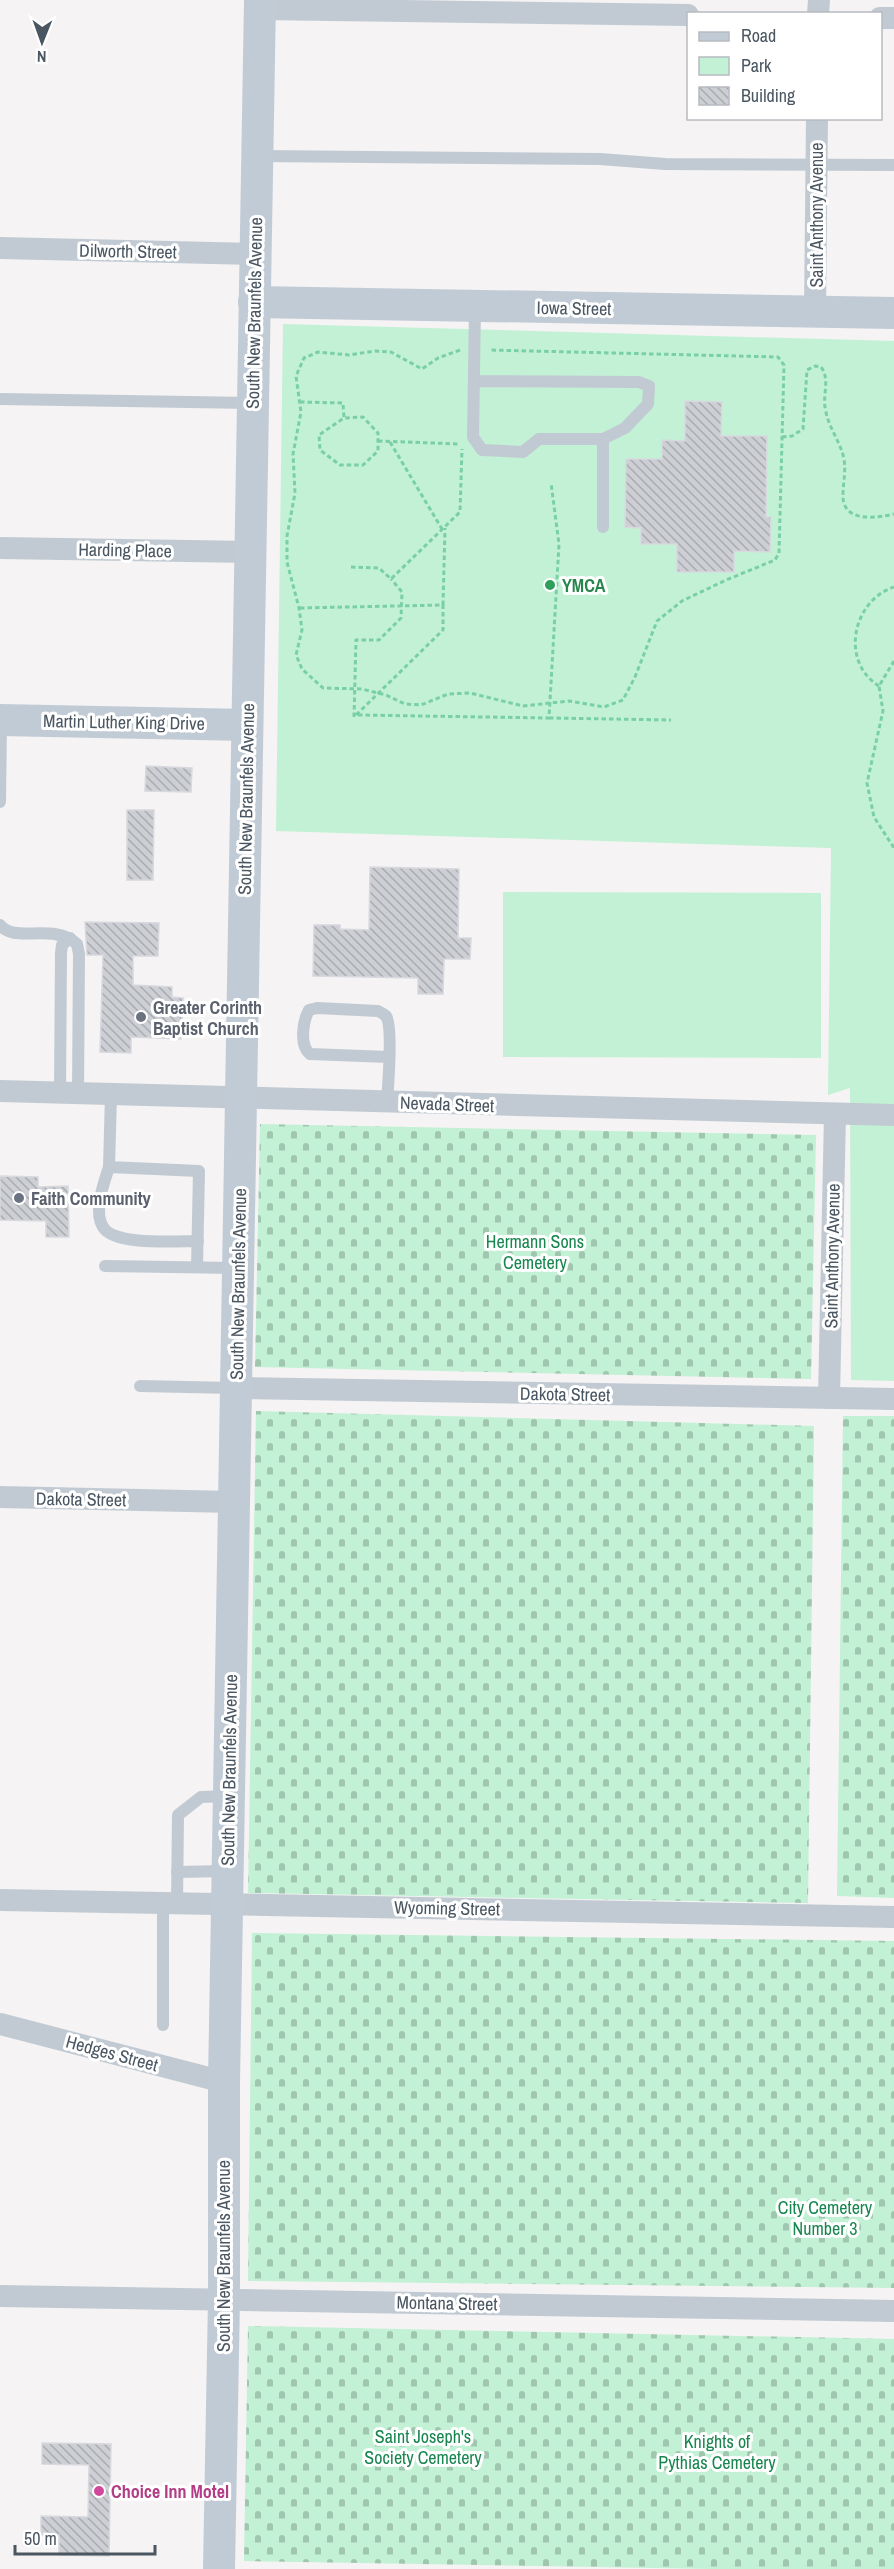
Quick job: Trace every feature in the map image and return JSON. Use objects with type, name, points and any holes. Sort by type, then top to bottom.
[{"type":"main road","name":"South New Braunfels Avenue","points":[[219,2569],[224,2299],[227,1871],[260,4]]},
{"type":"main road","name":"Iowa Street","points":[[254,302],[894,313]]},
{"type":"main road","name":"Martin Luther King Drive","points":[[1,720],[247,725]]},
{"type":"street","points":[[260,4],[687,15]]},
{"type":"street","name":"Saint Anthony Avenue","points":[[816,312],[817,120]]},
{"type":"street","name":"Dilworth Street","points":[[0,248],[255,254]]},
{"type":"street","name":"Harding Place","points":[[0,548],[250,552]]},
{"type":"street","name":"Nevada Street","points":[[0,1091],[894,1115]]},
{"type":"street","name":"Saint Anthony Avenue","points":[[829,1398],[835,1114]]},
{"type":"street","name":"Dakota Street","points":[[236,1388],[894,1399]]},
{"type":"street","name":"Dakota Street","points":[[0,1497],[234,1502]]},
{"type":"street","name":"Wyoming Street","points":[[0,1900],[894,1917]]},
{"type":"street","name":"Hedges Street","points":[[0,2024],[224,2082]]},
{"type":"street","name":"Montana Street","points":[[0,2296],[894,2311]]},
{"type":"lane","points":[[257,156],[600,159],[665,164],[894,165]]},
{"type":"lane","points":[[474,381],[639,382],[649,386],[648,404],[625,428],[603,439],[539,439],[523,452],[482,450],[472,436],[475,306]]},
{"type":"lane","points":[[0,399],[252,403]]},
{"type":"lane","points":[[603,439],[603,527]]},
{"type":"lane","points":[[0,802],[1,720]]},
{"type":"lane","points":[[0,925],[13,933],[62,933],[77,944],[79,954],[69,1093]]},
{"type":"lane","points":[[69,1093],[61,953],[62,945],[70,938]]},
{"type":"lane","points":[[387,1102],[389,1024],[385,1015],[378,1011],[317,1008],[309,1010],[305,1018],[304,1046],[310,1054],[388,1057]]},
{"type":"lane","points":[[111,1095],[109,1167],[100,1200],[103,1227],[113,1236],[156,1241],[198,1241]]},
{"type":"lane","points":[[109,1167],[199,1171],[197,1267]]},
{"type":"lane","points":[[105,1266],[238,1268]]},
{"type":"lane","points":[[140,1386],[236,1388]]},
{"type":"lane","points":[[163,2025],[170,1903],[177,1872],[178,1815],[201,1797],[229,1796]]},
{"type":"lane","points":[[177,1872],[227,1871]]},
{"type":"path","points":[[462,349],[438,358],[423,369],[392,352],[375,351],[349,355],[318,352],[304,358],[296,376],[301,412],[293,454],[295,493],[287,536],[287,562],[299,608],[302,630],[296,655],[302,669],[323,688],[378,693],[405,704],[422,705],[448,694],[470,693],[523,706],[569,701],[604,707],[622,700],[635,677],[657,621],[682,601],[726,580],[775,561],[779,553],[784,365],[778,357],[488,350]]},
{"type":"path","points":[[782,437],[792,436],[803,429],[807,370],[815,366],[821,368],[826,377],[827,418],[846,472],[842,499],[845,507],[851,513],[867,518],[894,514]]},
{"type":"path","points":[[300,402],[343,403],[344,418]]},
{"type":"path","points":[[363,417],[378,433],[378,451],[363,465],[340,465],[320,450],[319,435],[344,418],[363,417]]},
{"type":"path","points":[[378,441],[462,444],[460,512],[391,579]]},
{"type":"path","points":[[357,715],[443,630],[443,528],[390,442]]},
{"type":"path","points":[[549,718],[559,544],[551,483]]},
{"type":"path","points":[[351,567],[379,568],[402,592],[401,618],[379,640],[356,640],[354,717],[357,715],[671,720]]},
{"type":"path","points":[[879,686],[869,680],[863,672],[855,647],[857,627],[859,616],[868,604],[879,594],[894,587]]},
{"type":"path","points":[[299,608],[402,604],[443,605]]},
{"type":"path","points":[[894,661],[879,686],[883,711],[867,783],[874,817],[894,848]]},
{"type":"green space","name":"YMCA","points":[[283,324],[894,341],[894,1381],[851,1380],[850,1088],[828,1095],[831,848],[276,831]]},
{"type":"green space","points":[[503,892],[821,893],[821,1058],[503,1057]]},
{"type":"green space","name":"Hermann Sons Cemetery","points":[[260,1124],[816,1135],[811,1379],[255,1367]]},
{"type":"green space","points":[[256,1411],[814,1426],[808,1903],[248,1893]]},
{"type":"green space","points":[[843,1416],[894,1416],[894,1898],[837,1896]]},
{"type":"green space","name":"City Cemetery Number 3","points":[[252,1933],[894,1941],[894,2288],[248,2281]]},
{"type":"green space","points":[[248,2326],[894,2339],[894,2569],[711,2569],[244,2561]]},
{"type":"building","points":[[685,401],[722,402],[721,436],[767,436],[766,517],[771,517],[770,552],[734,551],[734,572],[677,572],[677,544],[641,544],[641,528],[625,527],[626,459],[662,459],[662,440],[685,441]]},
{"type":"building","points":[[146,766],[192,768],[191,792],[145,791]]},
{"type":"building","points":[[127,810],[154,810],[153,880],[127,880]]},
{"type":"building","points":[[370,867],[459,869],[458,938],[471,938],[470,959],[444,959],[443,994],[418,994],[418,978],[313,976],[314,925],[340,925],[340,929],[369,930]]},
{"type":"building","name":"Greater Corinth Baptist Church","points":[[85,922],[159,923],[158,956],[133,956],[133,985],[172,987],[172,997],[183,998],[181,1039],[131,1037],[131,1053],[100,1052],[103,955],[87,955]]},
{"type":"building","points":[[0,1176],[38,1177],[38,1187],[68,1186],[69,1237],[46,1237],[46,1221],[0,1220]]},
{"type":"building","name":"Choice Inn Motel","points":[[42,2443],[111,2444],[109,2556],[59,2555],[59,2535],[41,2535],[41,2516],[88,2517],[89,2465],[42,2464]]},
{"type":"place","name":"YMCA","points":[[550,585]]},
{"type":"place","name":"Greater Corinth Baptist Church","points":[[141,1017]]},
{"type":"place","name":"Faith Community","points":[[19,1198]]},
{"type":"place","name":"Choice Inn Motel","points":[[99,2491]]},
{"type":"park label","name":"Saint Joseph's Society Cemetery","points":[[423,2446]]},
{"type":"park label","name":"Knights of Pythias Cemetery","points":[[717,2451]]}]
